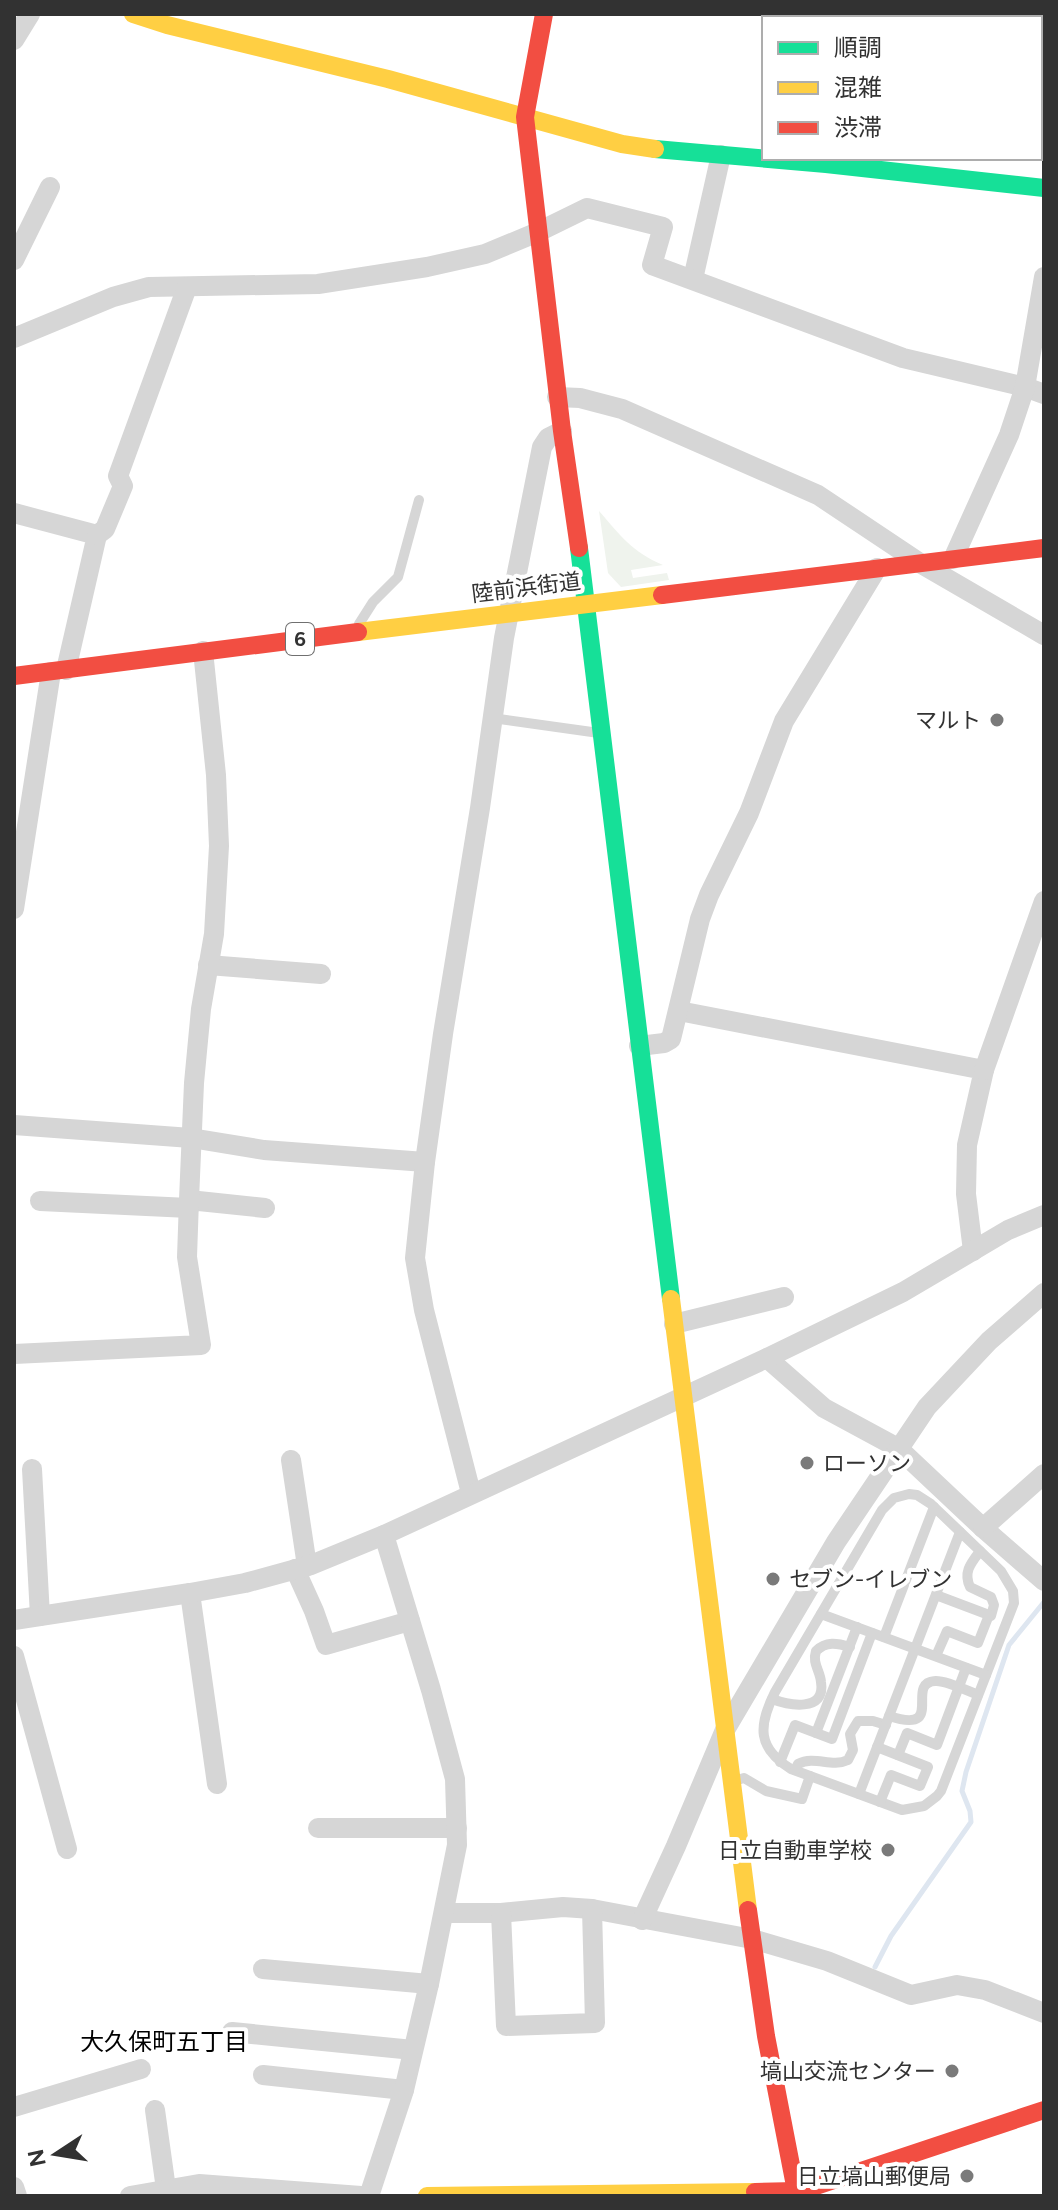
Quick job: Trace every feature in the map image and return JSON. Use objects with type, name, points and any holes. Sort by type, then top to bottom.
[{"type":"main road","points":[[133,14],[388,79],[622,144],[762,157]]},
{"type":"main road","points":[[544,14],[525,117],[557,397],[587,604],[639,1046],[752,1939],[766,2036],[797,2193]]},
{"type":"main road","points":[[807,160],[875,164],[1044,188]]},
{"type":"main road","name":"陸前浜街道","points":[[14,676],[1044,548]]},
{"type":"main road","points":[[427,2196],[797,2193],[1044,2110]]},
{"type":"street","points":[[14,40],[30,14]]},
{"type":"street","points":[[693,279],[721,155]]},
{"type":"street","points":[[14,260],[50,187]]},
{"type":"street","points":[[14,338],[113,297],[149,287],[318,284],[485,254],[587,208],[663,227],[652,265],[903,358],[1035,390]]},
{"type":"street","points":[[953,559],[1009,435],[1035,390],[1044,277]]},
{"type":"street","points":[[14,909],[19,844],[58,671],[97,535],[105,529],[123,486],[118,476],[187,287]]},
{"type":"street","points":[[557,397],[580,398],[622,409],[818,495],[920,563],[1044,635]]},
{"type":"street","points":[[471,1493],[424,1310],[415,1258],[443,1034],[508,614],[542,447],[548,438],[562,431]]},
{"type":"street","points":[[14,513],[97,535]]},
{"type":"street","points":[[639,1046],[664,1043],[671,1039],[700,919],[749,813],[784,721],[877,568]]},
{"type":"street","points":[[14,1354],[201,1345],[187,1257],[191,1138],[195,1068],[214,934],[219,846],[216,775],[203,651]]},
{"type":"street","points":[[973,1251],[966,1194],[967,1145],[984,1070],[1044,901]]},
{"type":"street","points":[[208,965],[321,974]]},
{"type":"street","points":[[679,1011],[984,1070]]},
{"type":"street","points":[[14,1125],[191,1138],[264,1150],[425,1162]]},
{"type":"street","points":[[40,1201],[265,1208]]},
{"type":"street","points":[[14,1620],[190,1593],[301,1568],[384,1535],[767,1358],[903,1292],[1008,1230],[1044,1215]]},
{"type":"street","points":[[642,1920],[725,1730],[836,1542],[927,1407],[989,1341],[1044,1293]]},
{"type":"street","points":[[674,1324],[784,1297]]},
{"type":"street","points":[[767,1358],[824,1408],[898,1448],[1044,1581]]},
{"type":"street","points":[[291,1460],[301,1568],[326,1645],[410,1621]]},
{"type":"street","points":[[32,1469],[40,1616]]},
{"type":"street","points":[[983,1528],[1044,1474]]},
{"type":"street","points":[[369,2196],[404,2090],[457,1845],[455,1779],[384,1535]]},
{"type":"street","points":[[190,1593],[217,1784]]},
{"type":"street","points":[[14,1656],[67,1849]]},
{"type":"street","points":[[318,1828],[457,1828]]},
{"type":"street","points":[[444,1913],[501,1913],[563,1907],[592,1909],[752,1939],[827,1961],[911,1995],[957,1985],[985,1990],[1044,2013]]},
{"type":"street","points":[[501,1913],[506,2026],[595,2023],[592,1909]]},
{"type":"street","points":[[263,1969],[429,1984]]},
{"type":"street","points":[[232,2032],[413,2050]]},
{"type":"street","points":[[14,2107],[141,2069]]},
{"type":"street","points":[[263,2075],[404,2090]]},
{"type":"street","points":[[155,2110],[148,2193],[199,2184],[361,2196]]},
{"type":"street","points":[[14,2187],[17,2196]]},
{"type":"lane","points":[[354,633],[373,602],[398,577],[419,500]]},
{"type":"lane","points":[[492,718],[601,733]]},
{"type":"lane","points":[[909,1494],[917,1495],[934,1507],[1001,1571],[1013,1591],[1014,1603],[937,1796],[924,1806],[902,1810],[780,1762],[769,1752],[762,1733],[766,1710],[772,1699],[889,1502],[909,1494]]},
{"type":"lane","points":[[884,1637],[934,1507]]},
{"type":"lane","points":[[859,1794],[960,1532]]},
{"type":"lane","points":[[936,1656],[947,1631],[978,1643],[990,1616],[994,1605],[991,1597],[970,1587],[966,1576],[980,1551]]},
{"type":"lane","points":[[936,1595],[1007,1622]]},
{"type":"lane","points":[[821,1614],[986,1675]]},
{"type":"lane","points":[[816,1733],[857,1627]]},
{"type":"lane","points":[[780,1762],[795,1725],[832,1739],[872,1633]]},
{"type":"lane","points":[[772,1699],[795,1705],[813,1702],[821,1689],[814,1662],[816,1651],[830,1643],[850,1647]]},
{"type":"lane","points":[[898,1755],[907,1733],[937,1745],[966,1668]]},
{"type":"lane","points":[[795,1770],[798,1764],[809,1759],[838,1764],[848,1760],[853,1750],[850,1734],[858,1721],[911,1721],[919,1718],[923,1710],[921,1693],[932,1681],[978,1695]]},
{"type":"lane","points":[[944,1725],[964,1733]]},
{"type":"lane","points":[[877,1747],[947,1774]]},
{"type":"lane","points":[[880,1802],[891,1775],[920,1786],[928,1767]]},
{"type":"lane","points":[[732,1782],[744,1778],[766,1791],[802,1799],[810,1776]]},
{"type":"shaded area","points":[[599,511],[635,549],[663,565],[631,570],[633,578],[667,573],[669,580],[621,587],[608,573]]},
{"type":"waterway","points":[[875,1967],[891,1936],[971,1822],[962,1791],[966,1772],[1009,1645],[1044,1602]]},
{"type":"traffic: fast","points":[[655,149],[762,158]]},
{"type":"traffic: fast","points":[[780,160],[1044,188]]},
{"type":"traffic: fast","points":[[579,548],[671,1299]]},
{"type":"traffic: slow","points":[[133,14],[388,79],[622,144],[655,149]]},
{"type":"traffic: slow","points":[[358,632],[662,595]]},
{"type":"traffic: slow","points":[[671,1299],[748,1910]]},
{"type":"traffic: slow","points":[[427,2196],[755,2192]]},
{"type":"traffic: jam","points":[[544,14],[525,117],[579,548]]},
{"type":"traffic: jam","points":[[662,595],[1044,548]]},
{"type":"traffic: jam","points":[[14,676],[358,632]]},
{"type":"traffic: jam","points":[[748,1910],[766,2036],[796,2191]]},
{"type":"traffic: jam","points":[[755,2192],[796,2191],[816,2186],[1044,2110]]},
{"type":"place","name":"マルト","points":[[997,720]]},
{"type":"place","name":"ローソン","points":[[807,1463]]},
{"type":"place","name":"セブン-イレブン","points":[[773,1579]]},
{"type":"place","name":"日立自動車学校","points":[[888,1850]]},
{"type":"place","name":"塙山交流センター","points":[[952,2071]]},
{"type":"place","name":"日立塙山郵便局","points":[[967,2176]]},
{"type":"district","name":"大久保町五丁目","points":[[164,2042]]}]
